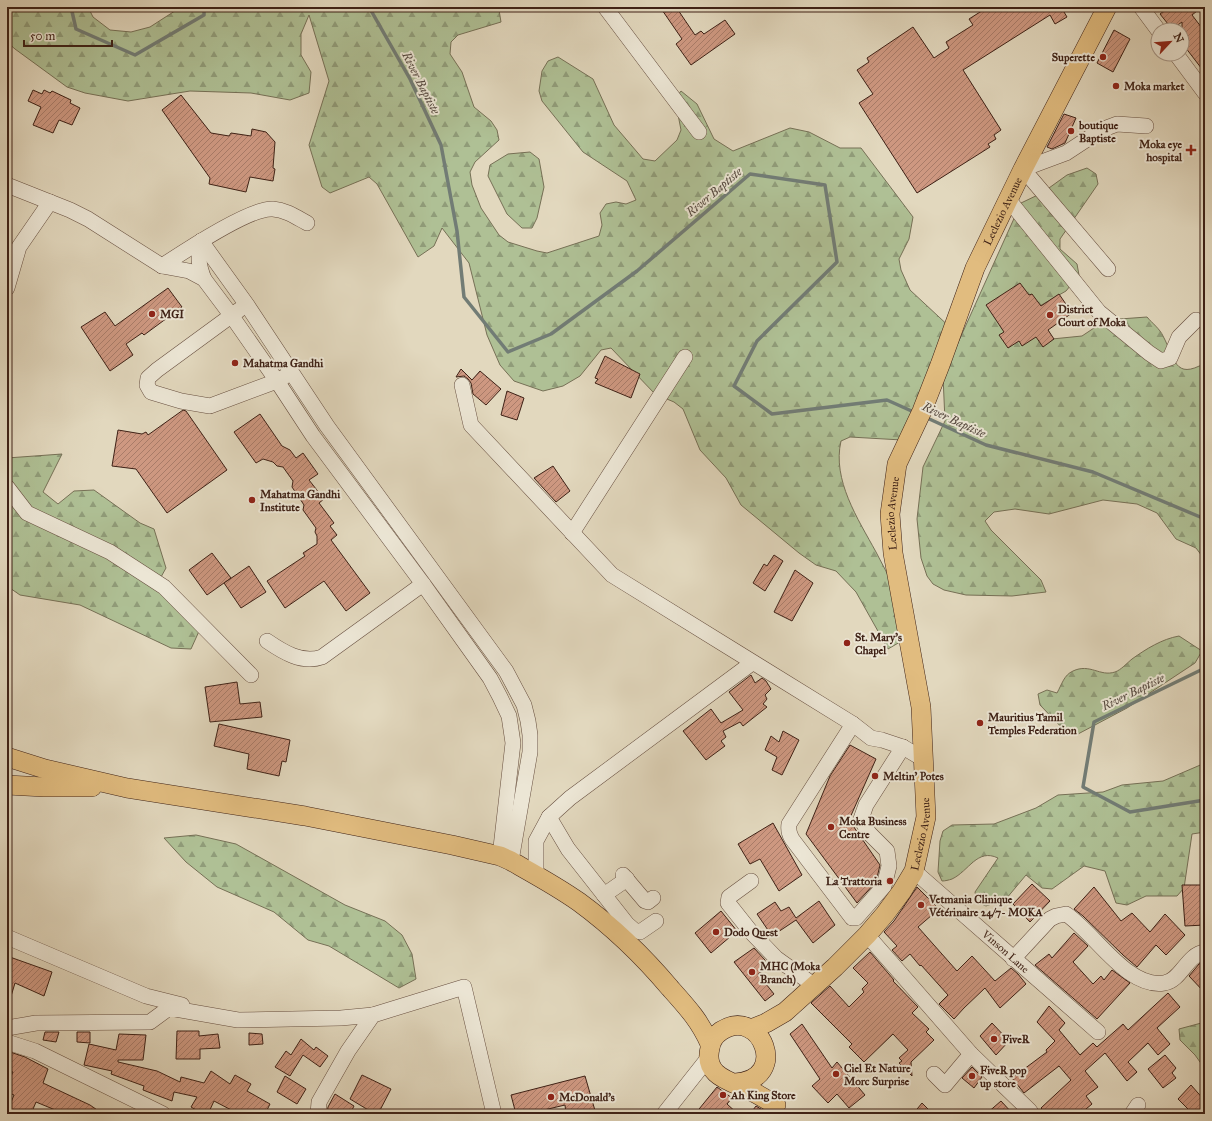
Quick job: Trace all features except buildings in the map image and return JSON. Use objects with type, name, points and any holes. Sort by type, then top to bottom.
[{"type":"main road","name":"Leclezio Avenue","points":[[750,1029],[766,1023],[785,1012],[815,986],[867,935],[902,891],[914,871],[926,817],[921,707],[893,553],[890,514],[897,464],[922,411],[974,268],[1023,169],[1107,7]]},
{"type":"main road","points":[[7,757],[44,778]]},
{"type":"main road","points":[[7,764],[44,778],[127,788],[305,816],[452,845],[506,858],[578,902],[615,931],[657,972],[694,1015],[704,1031],[711,1058],[720,1078],[735,1083],[781,1109]]},
{"type":"main road","points":[[7,784],[44,778]]},
{"type":"main road","points":[[7,790],[44,778]]},
{"type":"main road","name":"Leclezio Avenue","points":[[764,1044],[785,1012]]},
{"type":"main road","points":[[694,1015],[710,1024],[725,1028],[738,1026],[750,1029],[756,1033],[764,1044],[766,1052],[764,1067],[752,1079],[744,1083],[735,1083]]},
{"type":"main road","points":[[711,1058],[714,1038],[725,1028]]},
{"type":"main road","points":[[759,1073],[763,1089],[781,1109]]},
{"type":"street","points":[[605,7],[698,132]]},
{"type":"street","points":[[1141,7],[1152,22]]},
{"type":"street","points":[[1182,62],[1205,93]]},
{"type":"street","points":[[1108,269],[1023,169],[1066,153],[1101,130],[1117,124],[1146,126]]},
{"type":"street","points":[[7,185],[70,210],[88,219],[162,266],[189,271],[204,279]]},
{"type":"street","points":[[1008,199],[1099,312],[1161,361],[1170,358],[1179,337],[1196,320]]},
{"type":"street","points":[[7,288],[19,247],[50,202]]},
{"type":"street","points":[[162,266],[201,241],[250,214],[272,208],[286,211],[306,224]]},
{"type":"street","points":[[201,241],[198,257],[199,268],[204,279],[277,381],[313,436],[423,584],[490,678],[500,697],[508,716],[513,743],[506,858]]},
{"type":"street","points":[[201,241],[247,305],[327,426],[506,671],[524,705],[528,721],[530,752],[506,858]]},
{"type":"street","points":[[247,305],[231,315],[148,378],[147,385],[151,392],[181,401],[210,406],[277,381],[292,372]]},
{"type":"street","points":[[572,533],[685,357]]},
{"type":"street","points":[[462,385],[471,425],[612,576],[877,739],[903,747],[923,759]]},
{"type":"street","points":[[7,487],[27,513],[110,552],[164,587],[251,675]]},
{"type":"street","points":[[267,641],[283,652],[302,659],[314,660],[322,657],[423,584]]},
{"type":"street","points":[[536,876],[536,842],[549,817],[570,798],[752,663]]},
{"type":"street","points":[[853,724],[789,824],[788,829],[789,835],[852,918],[856,918],[884,886],[889,866],[887,851],[870,833],[861,819],[866,805],[903,747]]},
{"type":"street","points":[[549,817],[568,849],[627,924],[637,932],[643,931],[656,921]]},
{"type":"street","name":"Vinson Lane","points":[[914,871],[1098,1032]]},
{"type":"street","points":[[604,895],[625,877],[645,901],[648,902],[653,898]]},
{"type":"street","points":[[751,881],[729,896],[728,903],[751,932],[776,958],[815,986]]},
{"type":"street","points":[[1013,959],[1050,919],[1066,914],[1074,920],[1112,959],[1138,978],[1155,984],[1166,984],[1179,974],[1189,961],[1205,952]]},
{"type":"street","points":[[867,935],[971,1054],[1030,1111]]},
{"type":"street","points":[[7,937],[146,996],[238,1020]]},
{"type":"street","points":[[7,1028],[36,1023],[150,1022],[170,1008],[238,1020],[341,1018],[373,1014],[464,987],[494,1114]]},
{"type":"street","points":[[318,1114],[319,1102],[348,1051],[373,1014]]},
{"type":"street","points":[[7,1042],[35,1051],[163,1114]]},
{"type":"street","points":[[934,1074],[945,1085],[971,1054]]},
{"type":"street","points":[[664,1114],[685,1087],[711,1058]]},
{"type":"green space","points":[[7,7],[88,7],[93,17],[110,30],[131,32],[150,27],[181,7],[497,7],[501,22],[458,35],[451,42],[450,54],[462,72],[474,107],[491,121],[497,130],[499,140],[475,162],[470,172],[472,185],[481,208],[499,235],[508,242],[547,253],[599,236],[602,225],[600,213],[606,204],[616,202],[626,204],[636,200],[627,181],[583,152],[542,101],[539,91],[542,71],[548,61],[558,57],[593,79],[614,125],[643,159],[655,161],[677,140],[681,130],[675,99],[681,91],[697,104],[714,139],[733,151],[790,128],[809,132],[840,148],[861,148],[913,217],[909,239],[899,259],[901,270],[910,290],[953,330],[902,440],[850,437],[841,441],[839,456],[843,485],[855,513],[911,620],[905,639],[888,649],[856,592],[836,571],[816,565],[799,553],[741,505],[726,478],[700,450],[683,409],[674,402],[655,394],[611,348],[601,350],[580,376],[563,386],[543,391],[514,381],[500,365],[487,335],[469,263],[442,228],[434,246],[418,257],[377,184],[369,177],[330,193],[322,187],[309,145],[329,81],[309,15],[301,34],[301,55],[311,72],[309,93],[290,100],[251,93],[190,91],[128,101],[85,93],[67,87],[15,49],[7,42]]},
{"type":"green space","points":[[530,152],[539,159],[544,187],[537,218],[532,228],[522,228],[507,214],[488,176],[490,165],[508,154]]},
{"type":"green space","points":[[1087,168],[1096,174],[1098,184],[1060,239],[1060,249],[1077,264],[1079,275],[1066,291],[1038,307],[1052,339],[1082,336],[1106,320],[1147,317],[1162,333],[1173,359],[1181,368],[1195,368],[1205,363],[1205,560],[1196,548],[1176,539],[1157,513],[1137,504],[1103,500],[1049,514],[1015,509],[994,512],[985,521],[991,530],[1041,580],[1046,592],[1012,596],[966,595],[944,590],[933,584],[927,576],[921,558],[917,519],[923,467],[945,421],[943,376],[1021,203],[1042,193],[1067,175]]},
{"type":"green space","points":[[62,454],[43,492],[58,504],[74,491],[94,490],[140,523],[154,529],[166,568],[156,586],[200,629],[191,649],[171,648],[80,605],[20,595],[7,586],[7,458]]},
{"type":"green space","points":[[1179,636],[1202,651],[1195,663],[1127,708],[1078,734],[1068,734],[1040,705],[1038,694],[1047,690],[1057,693],[1065,677],[1073,671],[1085,668],[1104,673],[1115,672],[1149,648],[1166,639]]},
{"type":"green space","points":[[1205,763],[1205,832],[1192,834],[1184,888],[1177,896],[1146,896],[1127,905],[1116,903],[1105,871],[1084,866],[1052,889],[1042,888],[1026,875],[1006,899],[986,906],[977,902],[975,892],[998,858],[984,856],[979,858],[958,875],[948,880],[942,881],[938,872],[940,841],[943,831],[952,825],[994,824],[1036,808],[1058,795],[1103,792],[1122,785],[1163,781]]},
{"type":"green space","points":[[196,835],[236,844],[345,905],[385,921],[402,935],[412,954],[416,979],[399,988],[329,946],[308,940],[274,912],[217,887],[186,862],[164,838]]},
{"type":"green space","points":[[1205,1022],[1205,1069],[1195,1055],[1180,1040],[1179,1029]]},
{"type":"waterway","name":"River Baptiste","points":[[71,7],[76,29],[135,55],[204,15],[204,7]]},
{"type":"waterway","name":"River Baptiste","points":[[369,7],[410,79],[441,145],[457,231],[464,297],[508,352],[551,334],[637,271],[750,174],[825,185],[837,262],[757,341],[734,386],[772,414],[887,400],[916,413]]},
{"type":"waterway","name":"River Baptiste","points":[[925,417],[986,445],[1093,472],[1205,519]]},
{"type":"waterway","name":"River Baptiste","points":[[1205,668],[1094,722],[1083,787],[1130,812],[1205,800]]},
{"type":"place","name":"Superette","points":[[1103,57]]},
{"type":"place","name":"Moka market","points":[[1116,86]]},
{"type":"place","name":"boutique Baptiste","points":[[1071,131]]},
{"type":"place","name":"Moka eye hospital","points":[[1191,150]]},
{"type":"place","name":"MGI","points":[[152,314]]},
{"type":"place","name":"District Court of Moka","points":[[1050,315]]},
{"type":"place","name":"Mahatma Gandhi","points":[[235,363]]},
{"type":"place","name":"Mahatma Gandhi Institute","points":[[252,500]]},
{"type":"place","name":"St. Mary's Chapel","points":[[847,643]]},
{"type":"place","name":"Mauritius Tamil Temples Federation","points":[[980,723]]},
{"type":"place","name":"Meltin' Potes","points":[[875,776]]},
{"type":"place","name":"Moka Business Centre","points":[[831,827]]},
{"type":"place","name":"La Trattoria","points":[[890,881]]},
{"type":"place","name":"Vetmania Clinique Vétérinaire 24/7- MOKA","points":[[921,905]]},
{"type":"place","name":"Dodo Quest","points":[[716,932]]},
{"type":"place","name":"MHC (Moka Branch)","points":[[752,972]]},
{"type":"place","name":"FiveR","points":[[994,1039]]},
{"type":"place","name":"Ciel Et Nature Morc Surprise","points":[[836,1074]]},
{"type":"place","name":"FiveR pop up store","points":[[972,1076]]},
{"type":"place","name":"Ah King Store","points":[[723,1095]]},
{"type":"place","name":"McDonald's","points":[[551,1097]]}]
